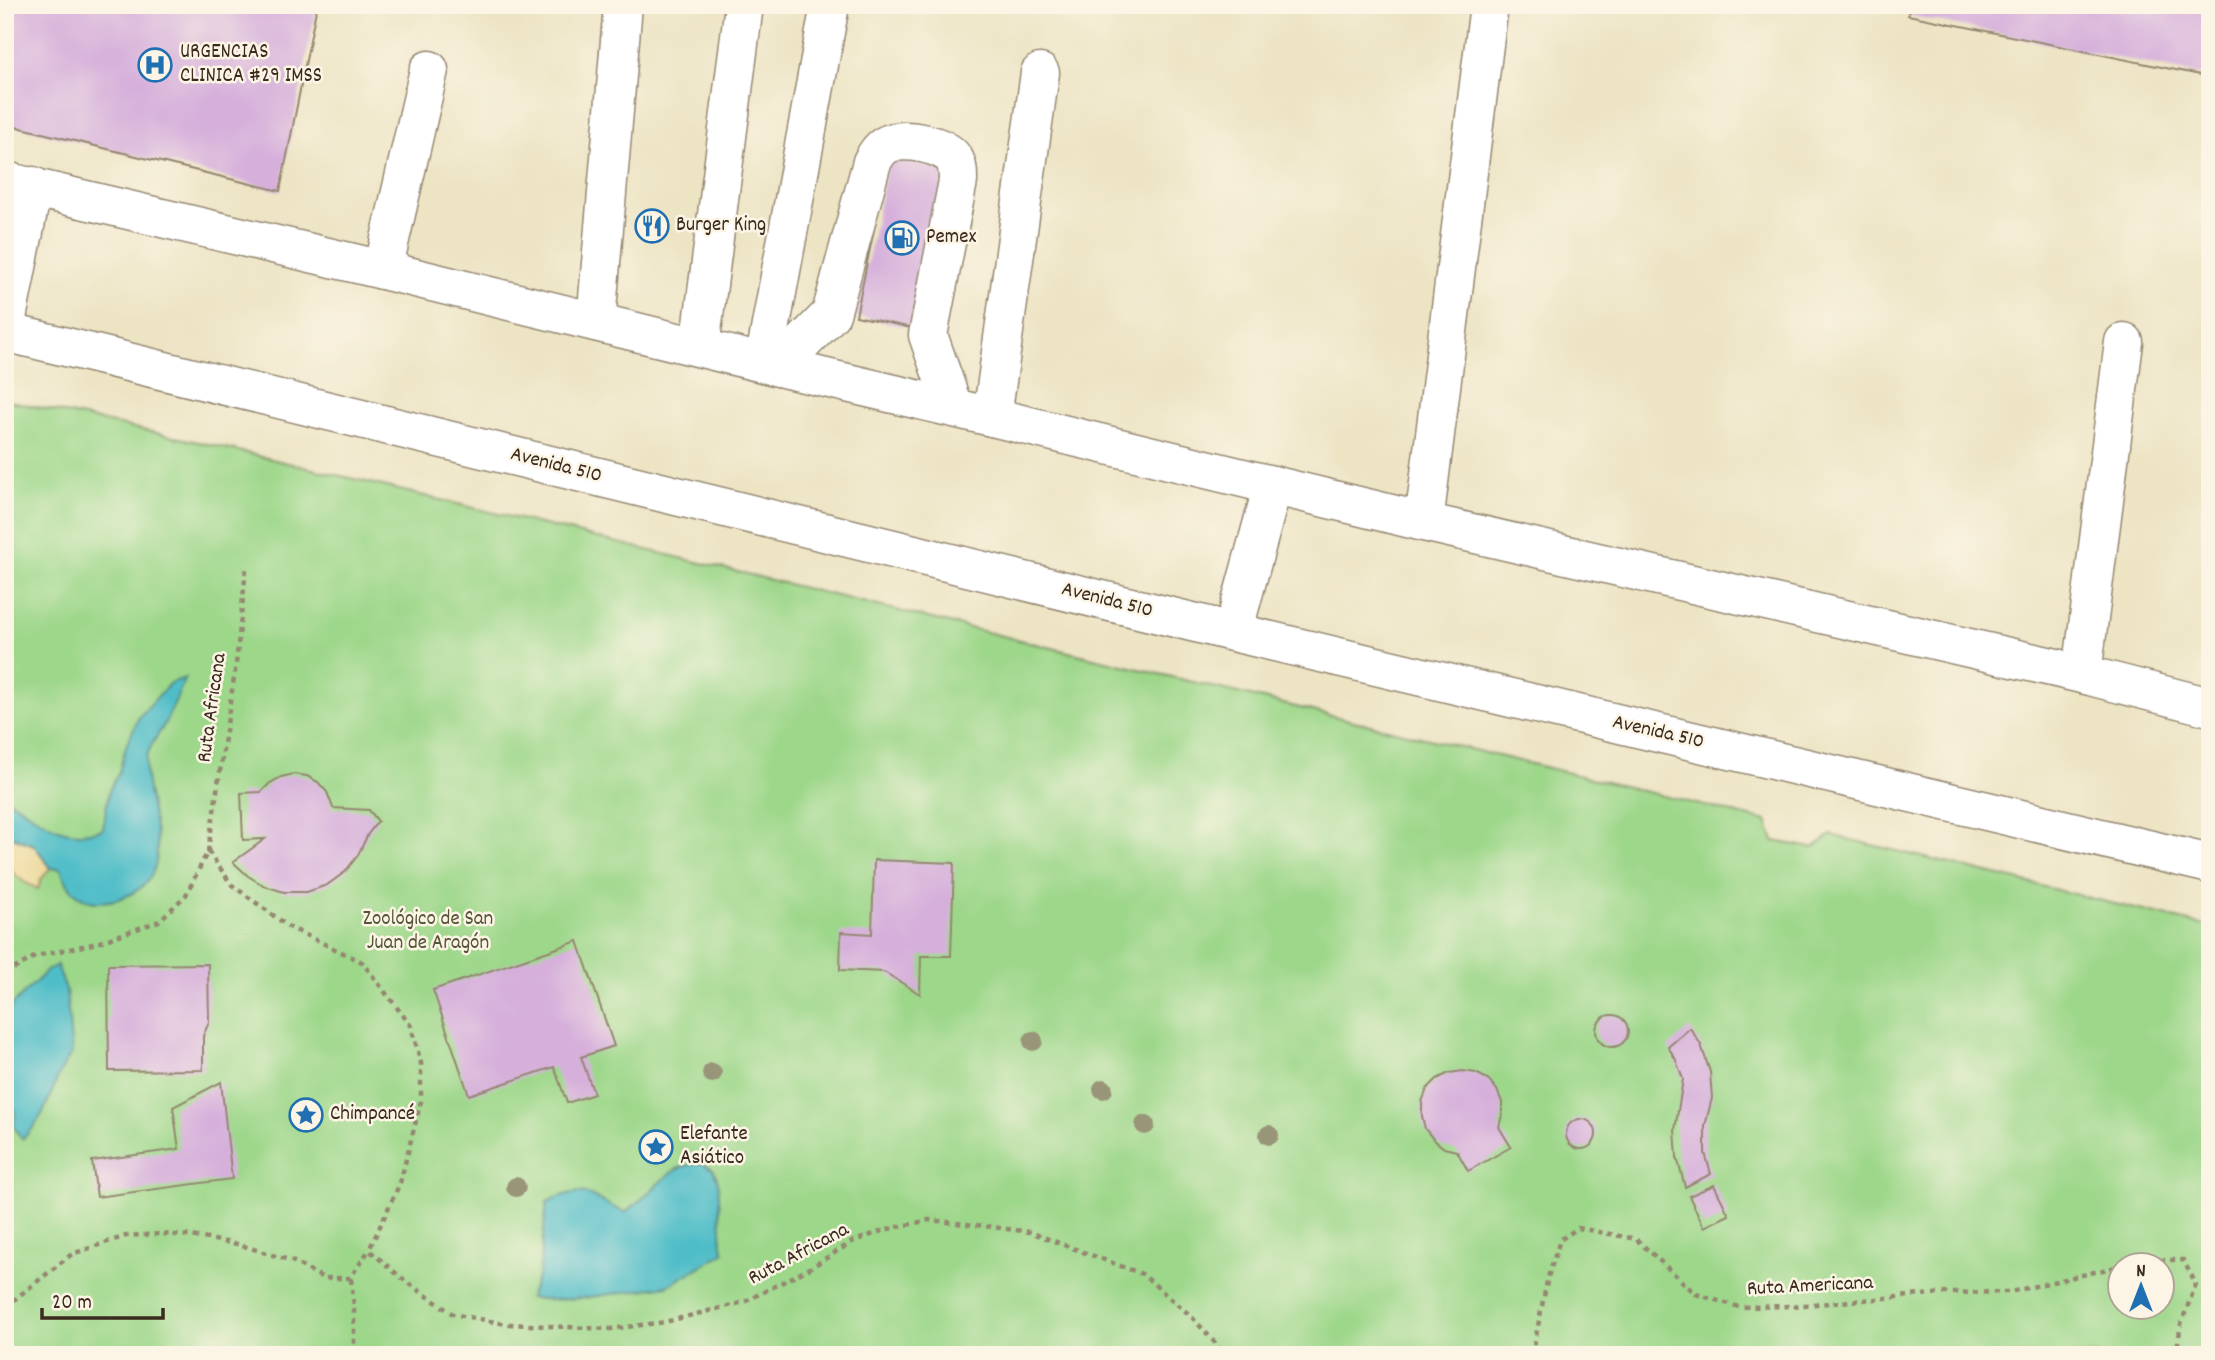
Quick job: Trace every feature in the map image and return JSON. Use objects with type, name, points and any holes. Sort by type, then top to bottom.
[{"type":"main road","points":[[596,322],[623,5]]},
{"type":"main road","points":[[699,347],[744,5]]},
{"type":"main road","points":[[771,365],[830,5]]},
{"type":"main road","points":[[1424,522],[1488,13]]},
{"type":"main road","points":[[383,270],[429,70]]},
{"type":"main road","points":[[992,417],[1040,73]]},
{"type":"main road","points":[[771,365],[831,314],[877,152],[896,141],[934,146],[945,150],[958,169],[958,181],[928,335],[953,407]]},
{"type":"main road","points":[[5,330],[19,183],[1424,522],[2082,674],[2210,707]]},
{"type":"main road","name":"Avenida 510","points":[[5,330],[1233,632],[2210,864]]},
{"type":"main road","points":[[2082,674],[2124,342]]},
{"type":"main road","points":[[1233,632],[1273,485]]},
{"type":"path","name":"Ruta Africana","points":[[5,974],[36,956],[97,943],[159,921],[186,895],[208,850],[236,664],[246,569]]},
{"type":"path","points":[[208,850],[232,885],[289,927],[362,962],[411,1026],[421,1063],[421,1101],[400,1183],[369,1250],[351,1278],[354,1355]]},
{"type":"path","name":"Ruta Africana","points":[[369,1250],[404,1280],[453,1314],[506,1324],[611,1329],[666,1322],[744,1302],[810,1268],[852,1242],[884,1230],[929,1220],[985,1226],[1030,1232],[1142,1274],[1191,1316],[1226,1355]]},
{"type":"path","name":"Ruta Americana","points":[[1532,1355],[1548,1277],[1560,1240],[1578,1228],[1636,1239],[1696,1294],[1739,1307],[1793,1306],[1945,1293],[2010,1292],[2106,1270]]},
{"type":"path","points":[[5,1307],[72,1254],[126,1237],[160,1234],[237,1244],[292,1261],[323,1278],[351,1278]]},
{"type":"path","name":"Ruta Americana","points":[[2176,1260],[2183,1260],[2196,1284],[2181,1324],[2176,1355]]},
{"type":"green space","name":"Zoológico de San Juan de Aragón","points":[[5,400],[230,449],[1767,821],[1774,841],[1813,848],[1831,835],[2210,927],[2210,1355],[5,1355]]},
{"type":"sand","points":[[5,834],[34,845],[51,868],[41,879],[38,889],[24,882],[5,866]]},
{"type":"water","points":[[185,678],[171,712],[147,756],[146,774],[156,834],[157,854],[153,871],[143,886],[124,897],[106,902],[82,898],[67,884],[61,869],[51,868],[34,845],[5,834],[5,798],[62,830],[74,833],[103,829],[109,791],[119,772],[126,746],[139,717],[170,683]]},
{"type":"water","points":[[57,965],[66,990],[72,1053],[40,1118],[22,1139],[13,1125],[15,1111],[5,1100],[5,1021],[13,1004],[48,970]]},
{"type":"water","points":[[702,1163],[713,1169],[718,1181],[722,1246],[725,1252],[667,1286],[583,1298],[529,1298],[539,1274],[547,1202],[566,1194],[581,1192],[626,1212],[672,1173],[682,1167]]},
{"type":"building","name":"URGENCIAS CLINICA #29 IMSS","points":[[5,5],[317,5],[280,191],[5,124]]},
{"type":"building","points":[[1910,5],[2210,5],[2210,77],[1908,15]]},
{"type":"building","name":"Pemex","points":[[891,148],[948,160],[912,328],[856,316]]},
{"type":"building","points":[[294,774],[307,776],[318,782],[327,792],[333,808],[369,810],[378,821],[345,872],[327,885],[307,892],[284,892],[265,886],[248,876],[233,862],[265,839],[243,840],[241,793],[261,792],[281,777]]},
{"type":"building","points":[[874,860],[954,863],[951,956],[921,956],[920,994],[884,972],[840,970],[841,932],[872,934]]},
{"type":"building","points":[[578,941],[614,1046],[581,1057],[594,1094],[567,1103],[554,1067],[469,1095],[433,990]]},
{"type":"building","points":[[208,964],[209,1022],[203,1036],[203,1070],[109,1071],[108,965]]},
{"type":"building","points":[[1612,1015],[1624,1019],[1628,1031],[1624,1043],[1612,1047],[1600,1043],[1596,1031],[1600,1019]]},
{"type":"building","points":[[1690,1028],[1701,1045],[1710,1072],[1712,1098],[1705,1126],[1705,1153],[1711,1174],[1685,1187],[1677,1157],[1675,1130],[1683,1079],[1668,1047]]},
{"type":"building","points":[[1449,1073],[1476,1073],[1489,1080],[1497,1090],[1502,1102],[1499,1127],[1511,1147],[1468,1171],[1457,1151],[1444,1148],[1434,1140],[1425,1129],[1422,1116],[1422,1102],[1427,1089],[1437,1079]]},
{"type":"building","points":[[221,1082],[232,1179],[97,1197],[92,1161],[179,1149],[173,1107]]},
{"type":"building","points":[[1581,1119],[1587,1120],[1595,1128],[1595,1140],[1587,1148],[1581,1149],[1575,1148],[1567,1140],[1566,1134],[1567,1128],[1575,1120]]},
{"type":"building","points":[[1714,1185],[1729,1215],[1704,1227],[1689,1196]]},
{"type":"place","name":"URGENCIAS CLINICA #29 IMSS","points":[[155,65]]},
{"type":"place","name":"Burger King","points":[[652,226]]},
{"type":"place","name":"Pemex","points":[[902,238]]},
{"type":"place","name":"Chimpancé","points":[[306,1115]]},
{"type":"place","name":"Elefante Asiático","points":[[656,1147]]}]
